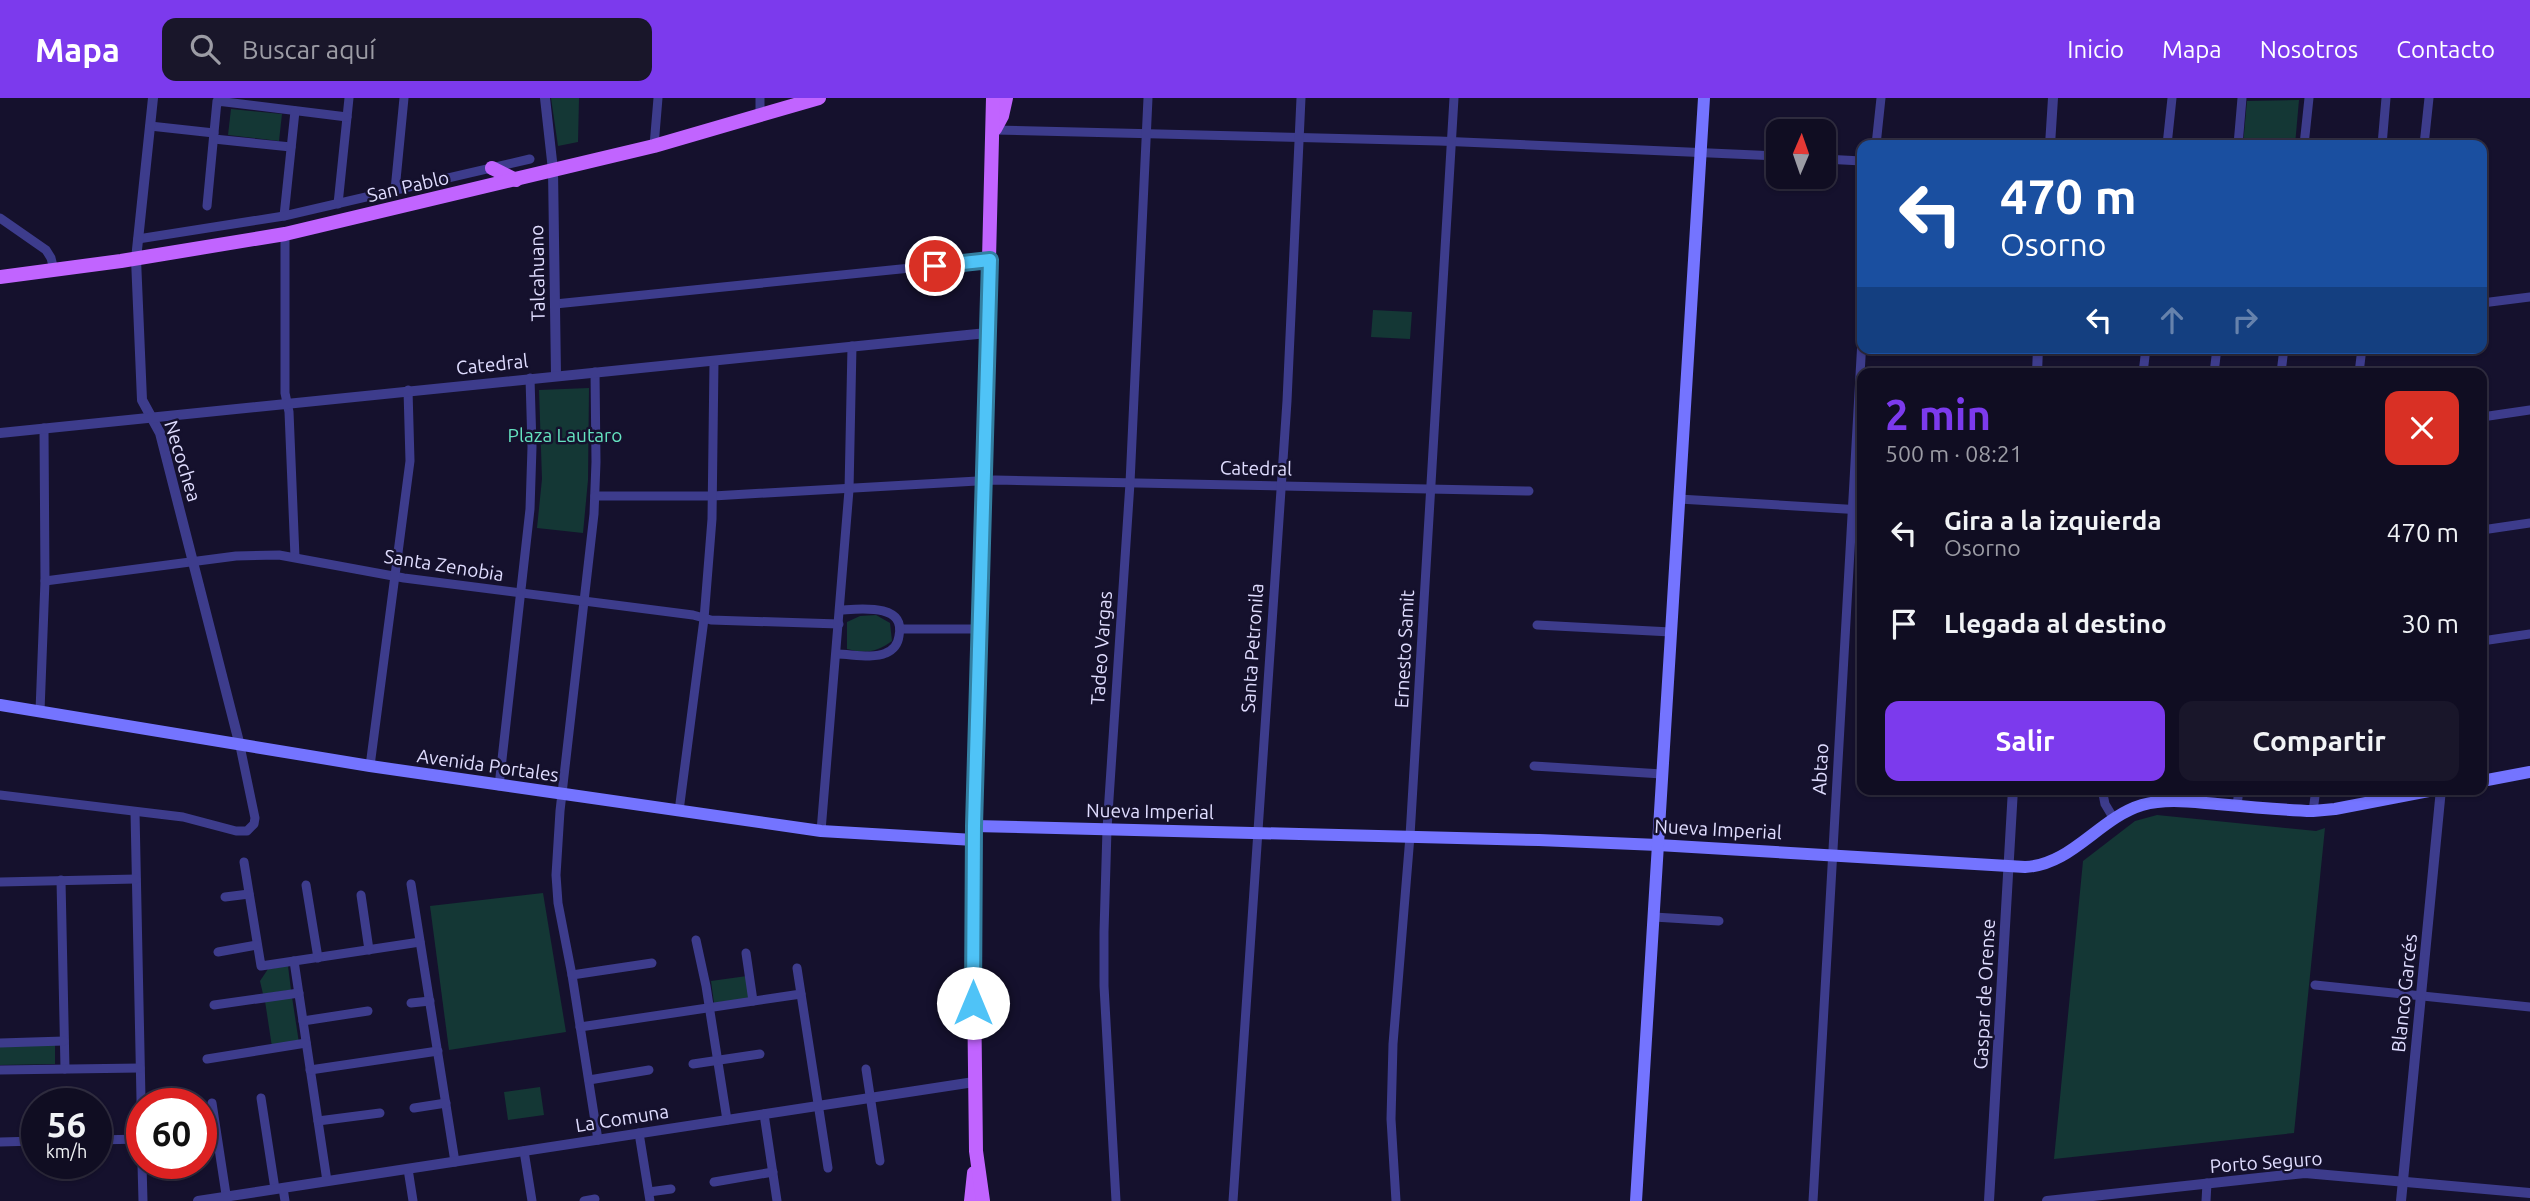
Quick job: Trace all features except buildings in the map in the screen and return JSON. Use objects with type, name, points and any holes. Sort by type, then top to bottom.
[{"type":"main road","name":"San Pablo","points":[[0,277],[136,259],[285,234],[654,146],[819,98]]},
{"type":"main road","points":[[983,1201],[976,1151],[974,1082],[974,833],[993,98]]},
{"type":"main road","points":[[994,130],[1000,122],[1006,98]]},
{"type":"main road","points":[[1636,1201],[1704,98]]},
{"type":"main road","points":[[492,168],[516,180]]},
{"type":"main road","name":"Avenida Portales","points":[[0,705],[499,786],[821,831],[974,833]]},
{"type":"main road","points":[[2487,780],[2530,772]]},
{"type":"main road","name":"Nueva Imperial","points":[[974,833],[1107,829],[1410,836],[1658,845],[2033,867],[2052,862],[2114,819],[2171,795],[2237,806],[2314,811],[2408,795]]},
{"type":"main road","points":[[971,1201],[976,1151]]},
{"type":"street","name":"Necochea","points":[[135,813],[183,817],[242,832],[254,824],[254,811],[240,746],[160,433],[142,400],[136,259],[153,98]]},
{"type":"street","points":[[338,204],[349,98]]},
{"type":"street","points":[[395,190],[404,98]]},
{"type":"street","name":"Talcahuano","points":[[545,98],[553,170],[556,375]]},
{"type":"street","points":[[654,146],[658,98]]},
{"type":"street","points":[[760,98],[760,116]]},
{"type":"street","name":"Tadeo Vargas","points":[[1116,1201],[1104,986],[1107,829],[1130,483],[1148,98]]},
{"type":"street","name":"Santa Petronila","points":[[1233,1201],[1291,330],[1301,98]]},
{"type":"street","name":"Ernesto Samit","points":[[1396,1201],[1391,1070],[1410,836],[1454,98]]},
{"type":"street","points":[[1877,140],[1881,98]]},
{"type":"street","points":[[2050,140],[2053,98]]},
{"type":"street","points":[[2168,140],[2172,98]]},
{"type":"street","points":[[2238,140],[2242,98]]},
{"type":"street","points":[[2305,140],[2309,98]]},
{"type":"street","points":[[2382,140],[2386,98]]},
{"type":"street","points":[[2424,140],[2428,98]]},
{"type":"street","points":[[207,206],[218,102],[347,117]]},
{"type":"street","points":[[284,215],[295,111]]},
{"type":"street","points":[[150,126],[291,147]]},
{"type":"street","points":[[994,130],[1452,141],[1766,155]]},
{"type":"street","name":"San Pablo","points":[[138,239],[338,204],[530,159]]},
{"type":"street","points":[[1836,160],[1857,162]]},
{"type":"street","points":[[0,218],[46,250],[54,270]]},
{"type":"street","points":[[285,234],[287,402],[295,556]]},
{"type":"street","points":[[555,304],[990,260]]},
{"type":"street","points":[[2487,302],[2530,297]]},
{"type":"street","name":"Catedral","points":[[0,433],[987,333]]},
{"type":"street","points":[[821,831],[849,490],[852,346]]},
{"type":"street","points":[[679,811],[704,619],[713,496],[714,361]]},
{"type":"street","points":[[595,372],[595,496],[556,875],[558,903],[598,1140]]},
{"type":"street","points":[[499,786],[532,479],[530,378]]},
{"type":"street","points":[[370,766],[410,461],[408,390]]},
{"type":"street","points":[[2487,416],[2530,410]]},
{"type":"street","points":[[40,711],[45,581],[44,428]]},
{"type":"street","name":"Catedral","points":[[595,496],[713,496],[983,480],[1529,491]]},
{"type":"street","points":[[1679,499],[1857,510]]},
{"type":"street","name":"Abtao","points":[[1813,1201],[1857,510]]},
{"type":"street","points":[[2487,529],[2530,523]]},
{"type":"street","name":"Santa Zenobia","points":[[45,581],[250,555],[295,556],[395,576],[704,619],[839,624]]},
{"type":"street","points":[[837,654],[885,653],[897,642],[900,629],[895,618],[885,610],[841,610]]},
{"type":"street","points":[[1537,625],[1671,632]]},
{"type":"street","points":[[900,629],[979,629]]},
{"type":"street","points":[[2487,640],[2530,634]]},
{"type":"street","points":[[1534,766],[1662,774]]},
{"type":"street","points":[[0,795],[135,813],[141,1088]]},
{"type":"street","name":"Gaspar de Orense","points":[[1989,1201],[2013,795]]},
{"type":"street","points":[[2103,795],[2114,819]]},
{"type":"street","points":[[2237,806],[2238,795]]},
{"type":"street","points":[[2314,811],[2315,795]]},
{"type":"street","name":"Blanco Garcés","points":[[2401,1201],[2439,795]]},
{"type":"street","points":[[0,803],[24,799]]},
{"type":"street","points":[[244,862],[261,966],[420,942]]},
{"type":"street","points":[[0,882],[136,879]]},
{"type":"street","points":[[61,880],[65,1069]]},
{"type":"street","points":[[411,884],[455,1162]]},
{"type":"street","points":[[306,885],[318,958]]},
{"type":"street","points":[[225,897],[249,894]]},
{"type":"street","points":[[361,895],[369,950]]},
{"type":"street","points":[[1654,917],[1719,921]]},
{"type":"street","points":[[696,940],[727,1120]]},
{"type":"street","points":[[218,952],[257,945]]},
{"type":"street","points":[[746,953],[753,1001]]},
{"type":"street","points":[[294,961],[327,1181]]},
{"type":"street","points":[[572,975],[652,962]]},
{"type":"street","points":[[797,968],[828,1168]]},
{"type":"street","points":[[2315,985],[2530,1007]]},
{"type":"street","points":[[214,1005],[299,993]]},
{"type":"street","points":[[580,1027],[802,993]]},
{"type":"street","points":[[411,1003],[430,1001]]},
{"type":"street","points":[[303,1021],[368,1011]]},
{"type":"street","points":[[0,1043],[64,1041]]},
{"type":"street","points":[[207,1059],[306,1043]]},
{"type":"street","points":[[310,1070],[438,1051]]},
{"type":"street","points":[[693,1064],[760,1054]]},
{"type":"street","points":[[0,1070],[140,1068]]},
{"type":"street","points":[[866,1069],[880,1161]]},
{"type":"street","points":[[589,1080],[649,1070]]},
{"type":"street","name":"La Comuna","points":[[198,1201],[227,1199],[327,1181],[974,1082]]},
{"type":"street","points":[[261,1098],[279,1189],[285,1201]]},
{"type":"street","points":[[414,1108],[446,1103]]},
{"type":"street","points":[[318,1121],[380,1113]]},
{"type":"street","points":[[764,1114],[777,1201]]},
{"type":"street","points":[[639,1133],[649,1197],[670,1189]]},
{"type":"street","points":[[217,1135],[227,1199]]},
{"type":"street","points":[[0,1142],[21,1141]]},
{"type":"street","points":[[524,1151],[532,1201]]},
{"type":"street","points":[[408,1169],[413,1201]]},
{"type":"street","points":[[714,1182],[773,1172]]},
{"type":"street","name":"Porto Seguro","points":[[2047,1201],[2305,1173],[2530,1194]]},
{"type":"street","points":[[142,1179],[143,1201]]},
{"type":"street","points":[[2206,1201],[2207,1183]]},
{"type":"green space","points":[[551,98],[579,98],[578,142],[558,146]]},
{"type":"green space","points":[[2299,100],[2295,140],[2243,140],[2247,101]]},
{"type":"green space","points":[[231,109],[282,114],[279,141],[228,135]]},
{"type":"green space","points":[[1373,310],[1412,312],[1410,339],[1371,337]]},
{"type":"green space","name":"Plaza Lautaro","points":[[589,388],[588,480],[583,533],[537,528],[542,479],[539,390]]},
{"type":"green space","points":[[876,615],[890,623],[892,641],[871,651],[847,649],[847,622],[860,616]]},
{"type":"green space","points":[[2157,815],[2316,831],[2325,828],[2294,1133],[2054,1159],[2083,861],[2135,821]]},
{"type":"green space","points":[[543,893],[566,1032],[449,1050],[430,906]]},
{"type":"green space","points":[[288,966],[291,990],[263,994],[260,981],[268,969]]},
{"type":"green space","points":[[747,976],[750,998],[714,1003],[711,981]]},
{"type":"green space","points":[[292,997],[299,1043],[272,1047],[265,1001]]},
{"type":"green space","points":[[55,1044],[55,1064],[0,1065],[0,1045]]},
{"type":"green space","points":[[540,1087],[544,1115],[508,1120],[504,1092]]},
{"type":"route","points":[[935,266],[990,260],[974,826],[973,1003]]}]
